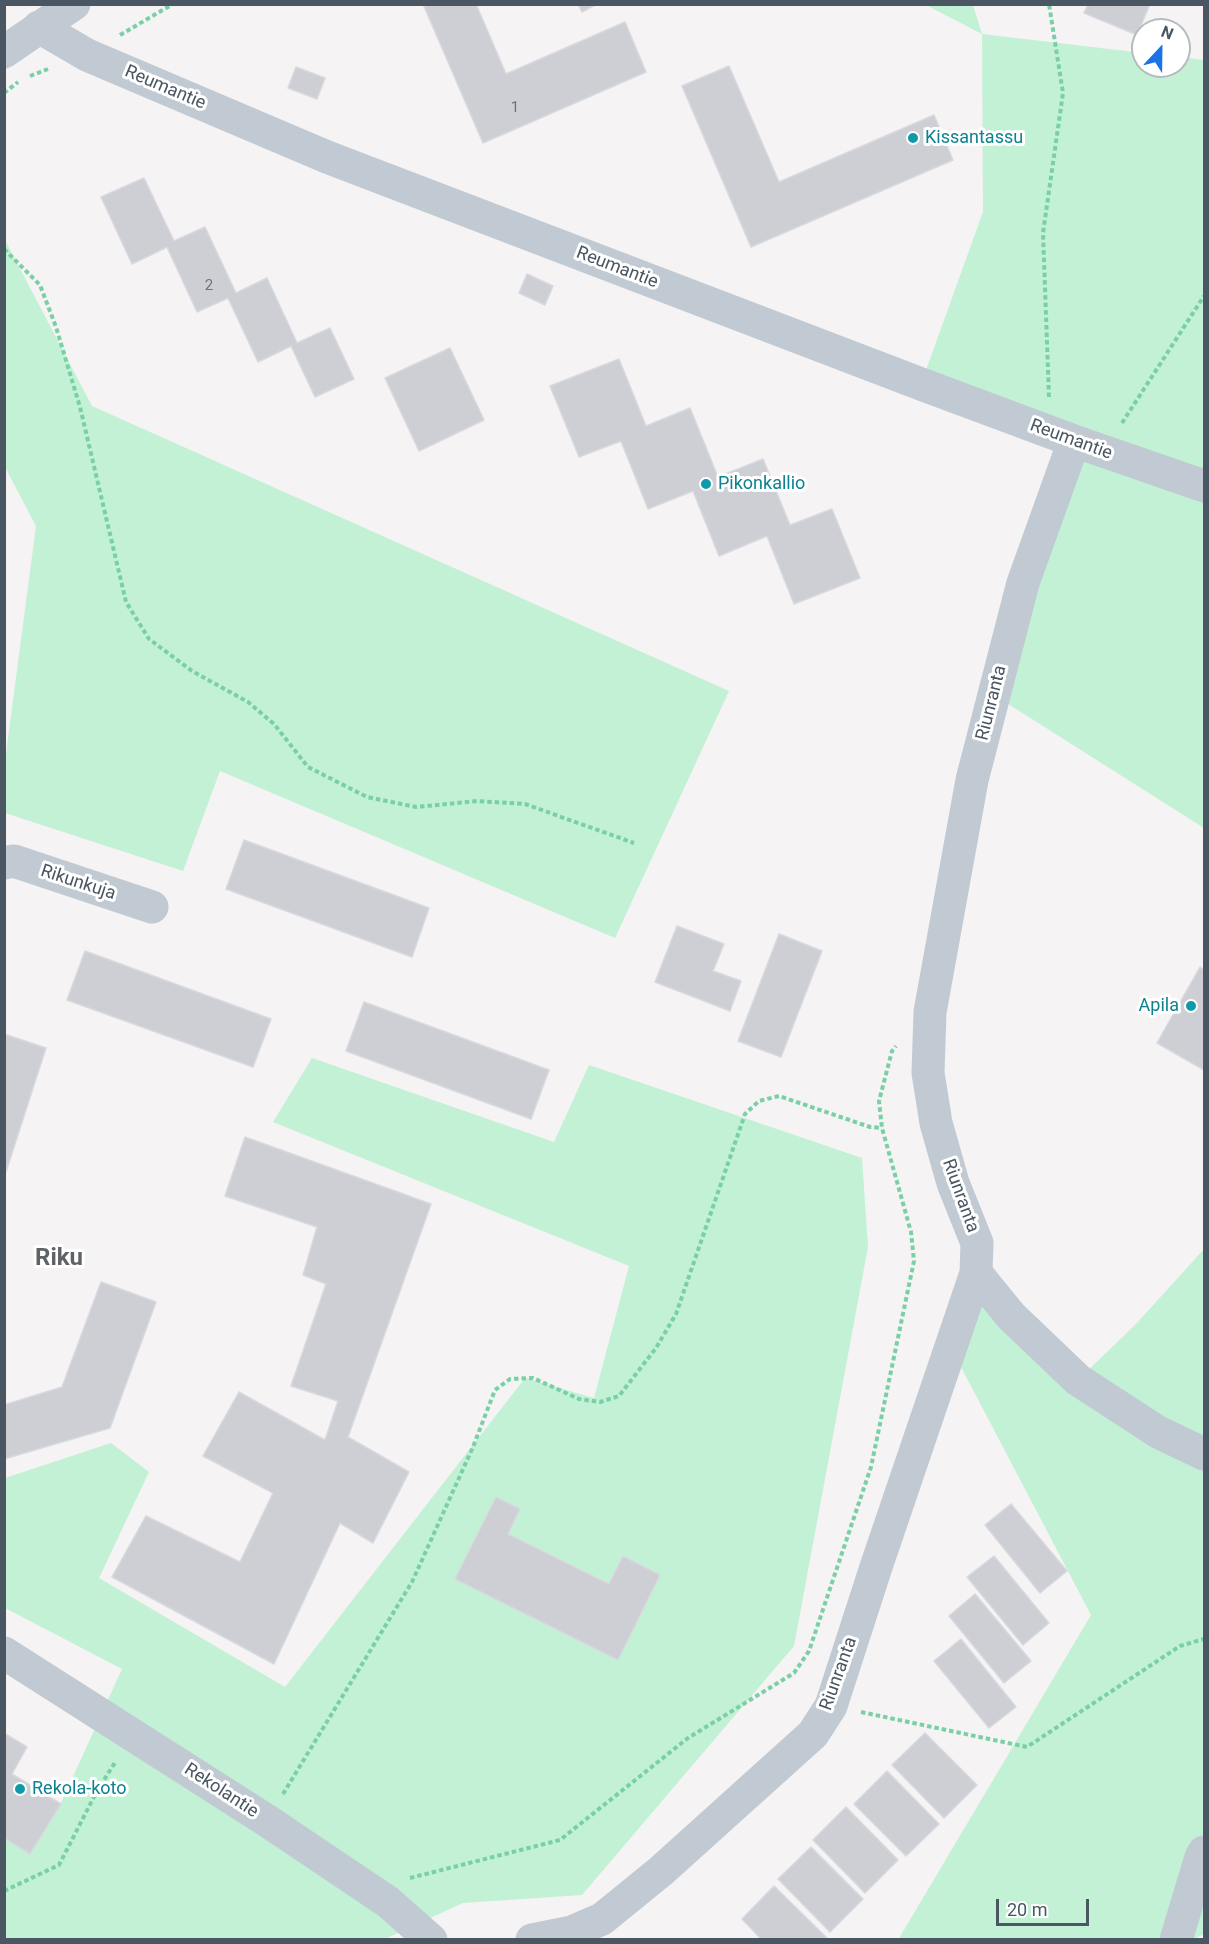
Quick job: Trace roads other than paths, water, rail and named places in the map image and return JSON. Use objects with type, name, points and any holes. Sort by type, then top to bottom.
[{"type":"street","points":[[4,52],[74,4]]},
{"type":"street","name":"Reumantie","points":[[39,27],[87,55],[327,157],[1077,442],[1204,486]]},
{"type":"street","name":"Riunranta","points":[[532,1940],[601,1929],[661,1871],[813,1734],[831,1706],[976,1273],[977,1243],[952,1184],[936,1124],[928,1073],[930,1012],[972,780],[1023,583],[1077,442]]},
{"type":"street","name":"Rikunkuja","points":[[4,863],[14,861],[152,907]]},
{"type":"street","points":[[976,1273],[1011,1316],[1078,1380],[1158,1432],[1204,1454]]},
{"type":"street","name":"Rekolantie","points":[[4,1653],[266,1820],[388,1902],[431,1940]]},
{"type":"street","points":[[1176,1940],[1204,1852]]},
{"type":"place","name":"Kissantassu","points":[[913,138]]},
{"type":"place","name":"Pikonkallio","points":[[706,484]]},
{"type":"place","name":"Apila","points":[[1191,1006]]},
{"type":"place","name":"Rekola-koto","points":[[20,1789]]},
{"type":"district","name":"Riku","points":[[59,1259]]}]
